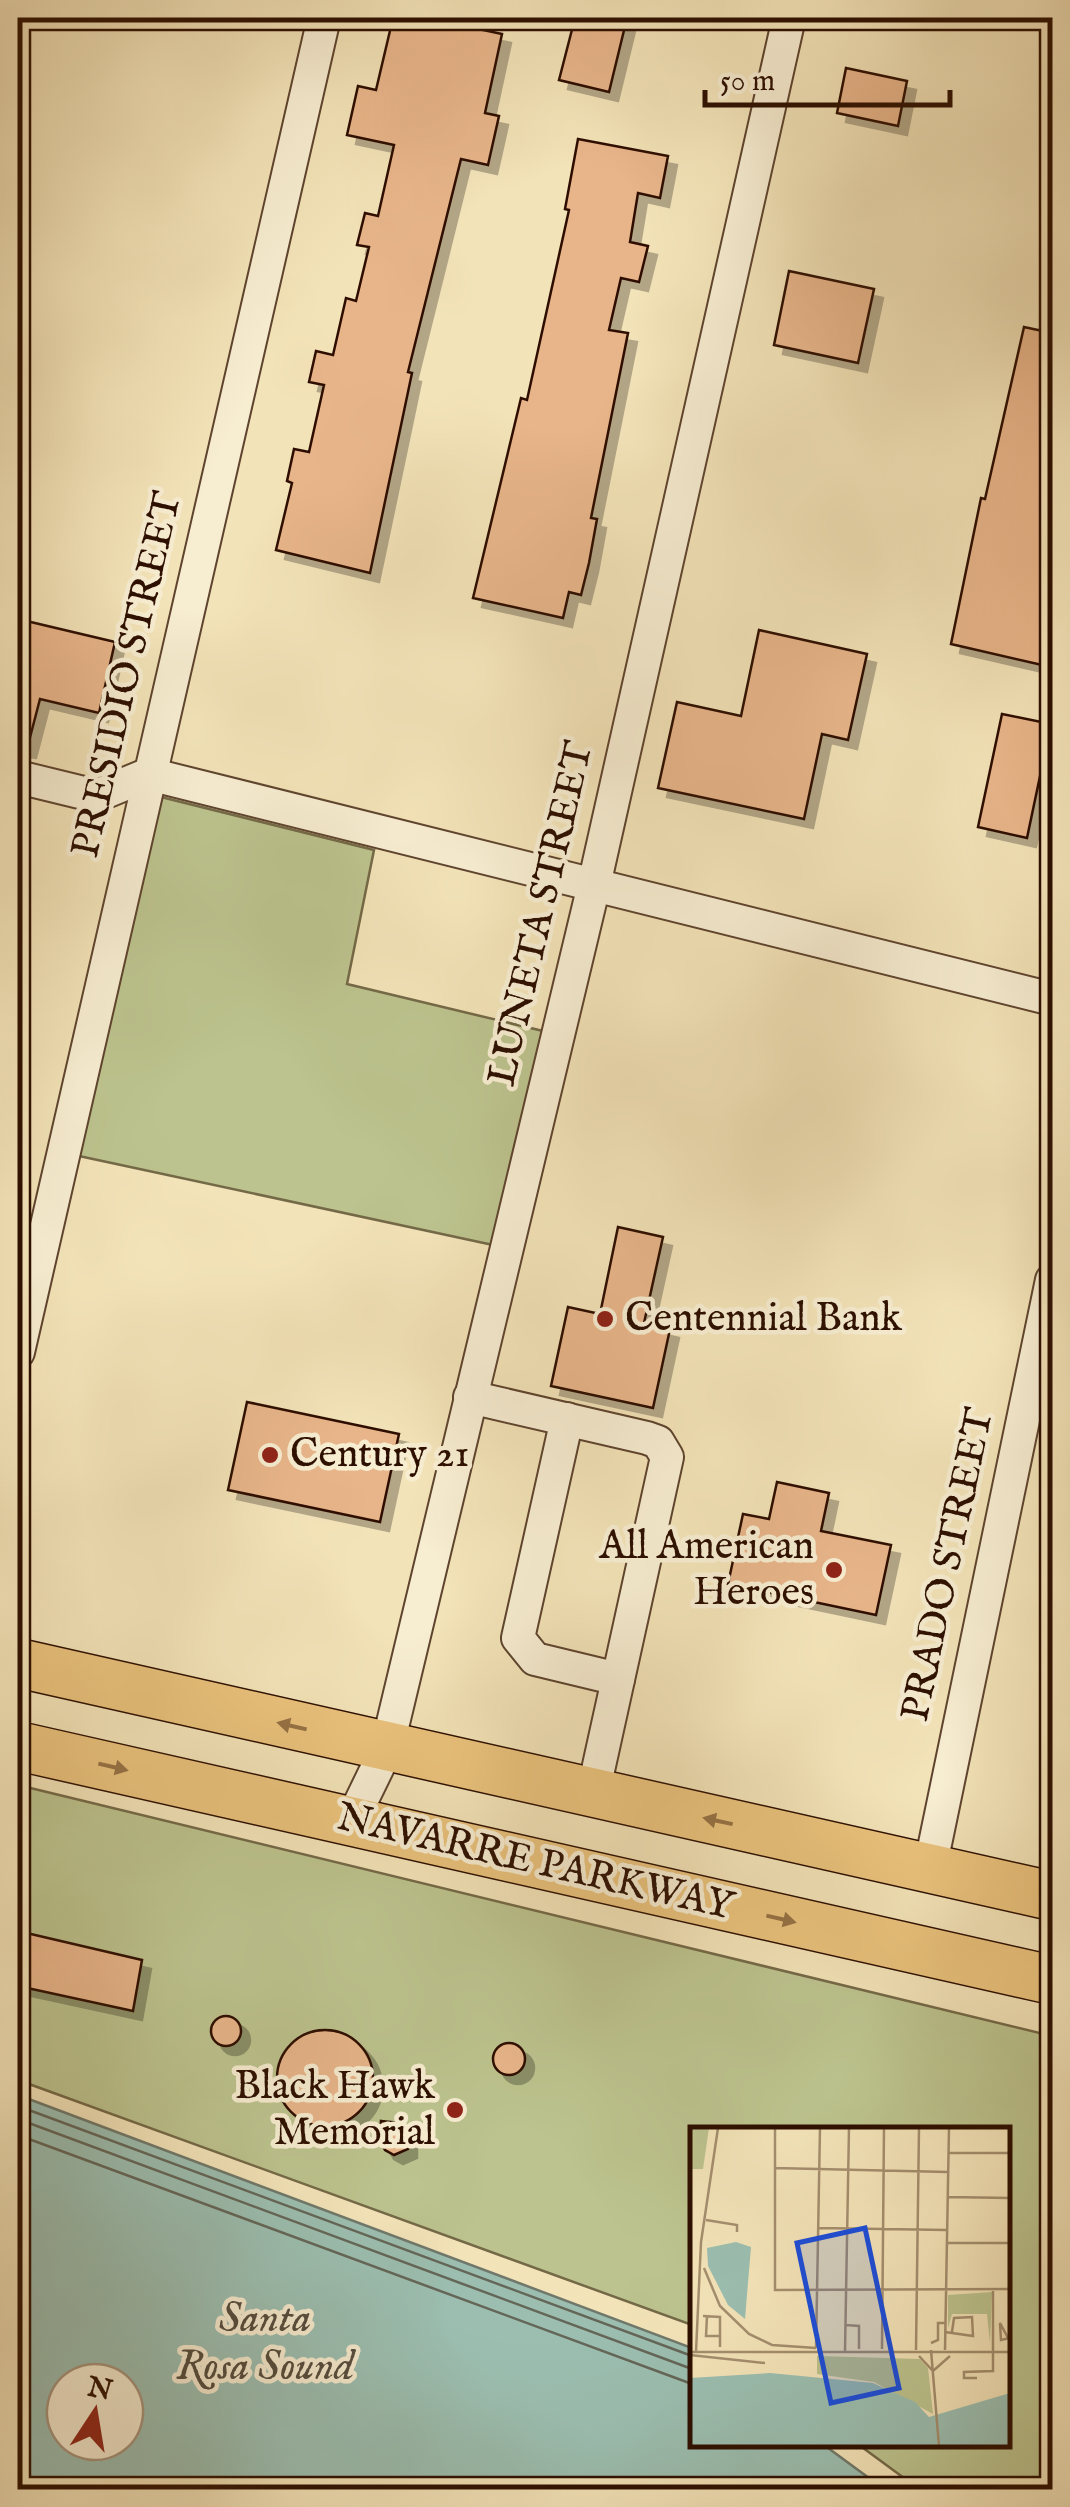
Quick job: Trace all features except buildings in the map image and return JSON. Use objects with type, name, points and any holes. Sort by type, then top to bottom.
[{"type":"highway","name":"NAVARRE PARKWAY","points":[[18,1663],[1052,1896]]},
{"type":"highway","name":"NAVARRE PARKWAY","points":[[18,1746],[1052,1980]]},
{"type":"street","name":"PRESIDIO STREET","points":[[18,1352],[324,18]]},
{"type":"street","name":"LUNETA STREET","points":[[352,1822],[387,1748],[594,885],[789,18]]},
{"type":"street","points":[[18,777],[96,796],[149,774],[1052,998]]},
{"type":"street","name":"PRADO STREET","points":[[930,1868],[1052,1280]]},
{"type":"street","points":[[470,1397],[648,1438],[658,1442],[667,1457],[592,1793]]},
{"type":"street","points":[[566,1419],[518,1638],[535,1659],[618,1679]]},
{"type":"green space","points":[[161,797],[374,850],[347,984],[543,1031],[493,1245],[79,1156]]},
{"type":"green space","points":[[18,1785],[1052,2036],[1052,2489],[919,2489],[862,2447],[1010,2447],[1010,2127],[690,2127],[690,2324],[18,2080]]},
{"type":"water","name":"Santa Rosa Sound","points":[[18,2095],[690,2347],[690,2447],[827,2447],[884,2489],[18,2489]]},
{"type":"place","name":"Centennial Bank","points":[[605,1319]]},
{"type":"place","name":"Century 21","points":[[270,1455]]},
{"type":"place","name":"All American Heroes","points":[[834,1570]]},
{"type":"place","name":"Black Hawk Memorial","points":[[455,2110]]}]
